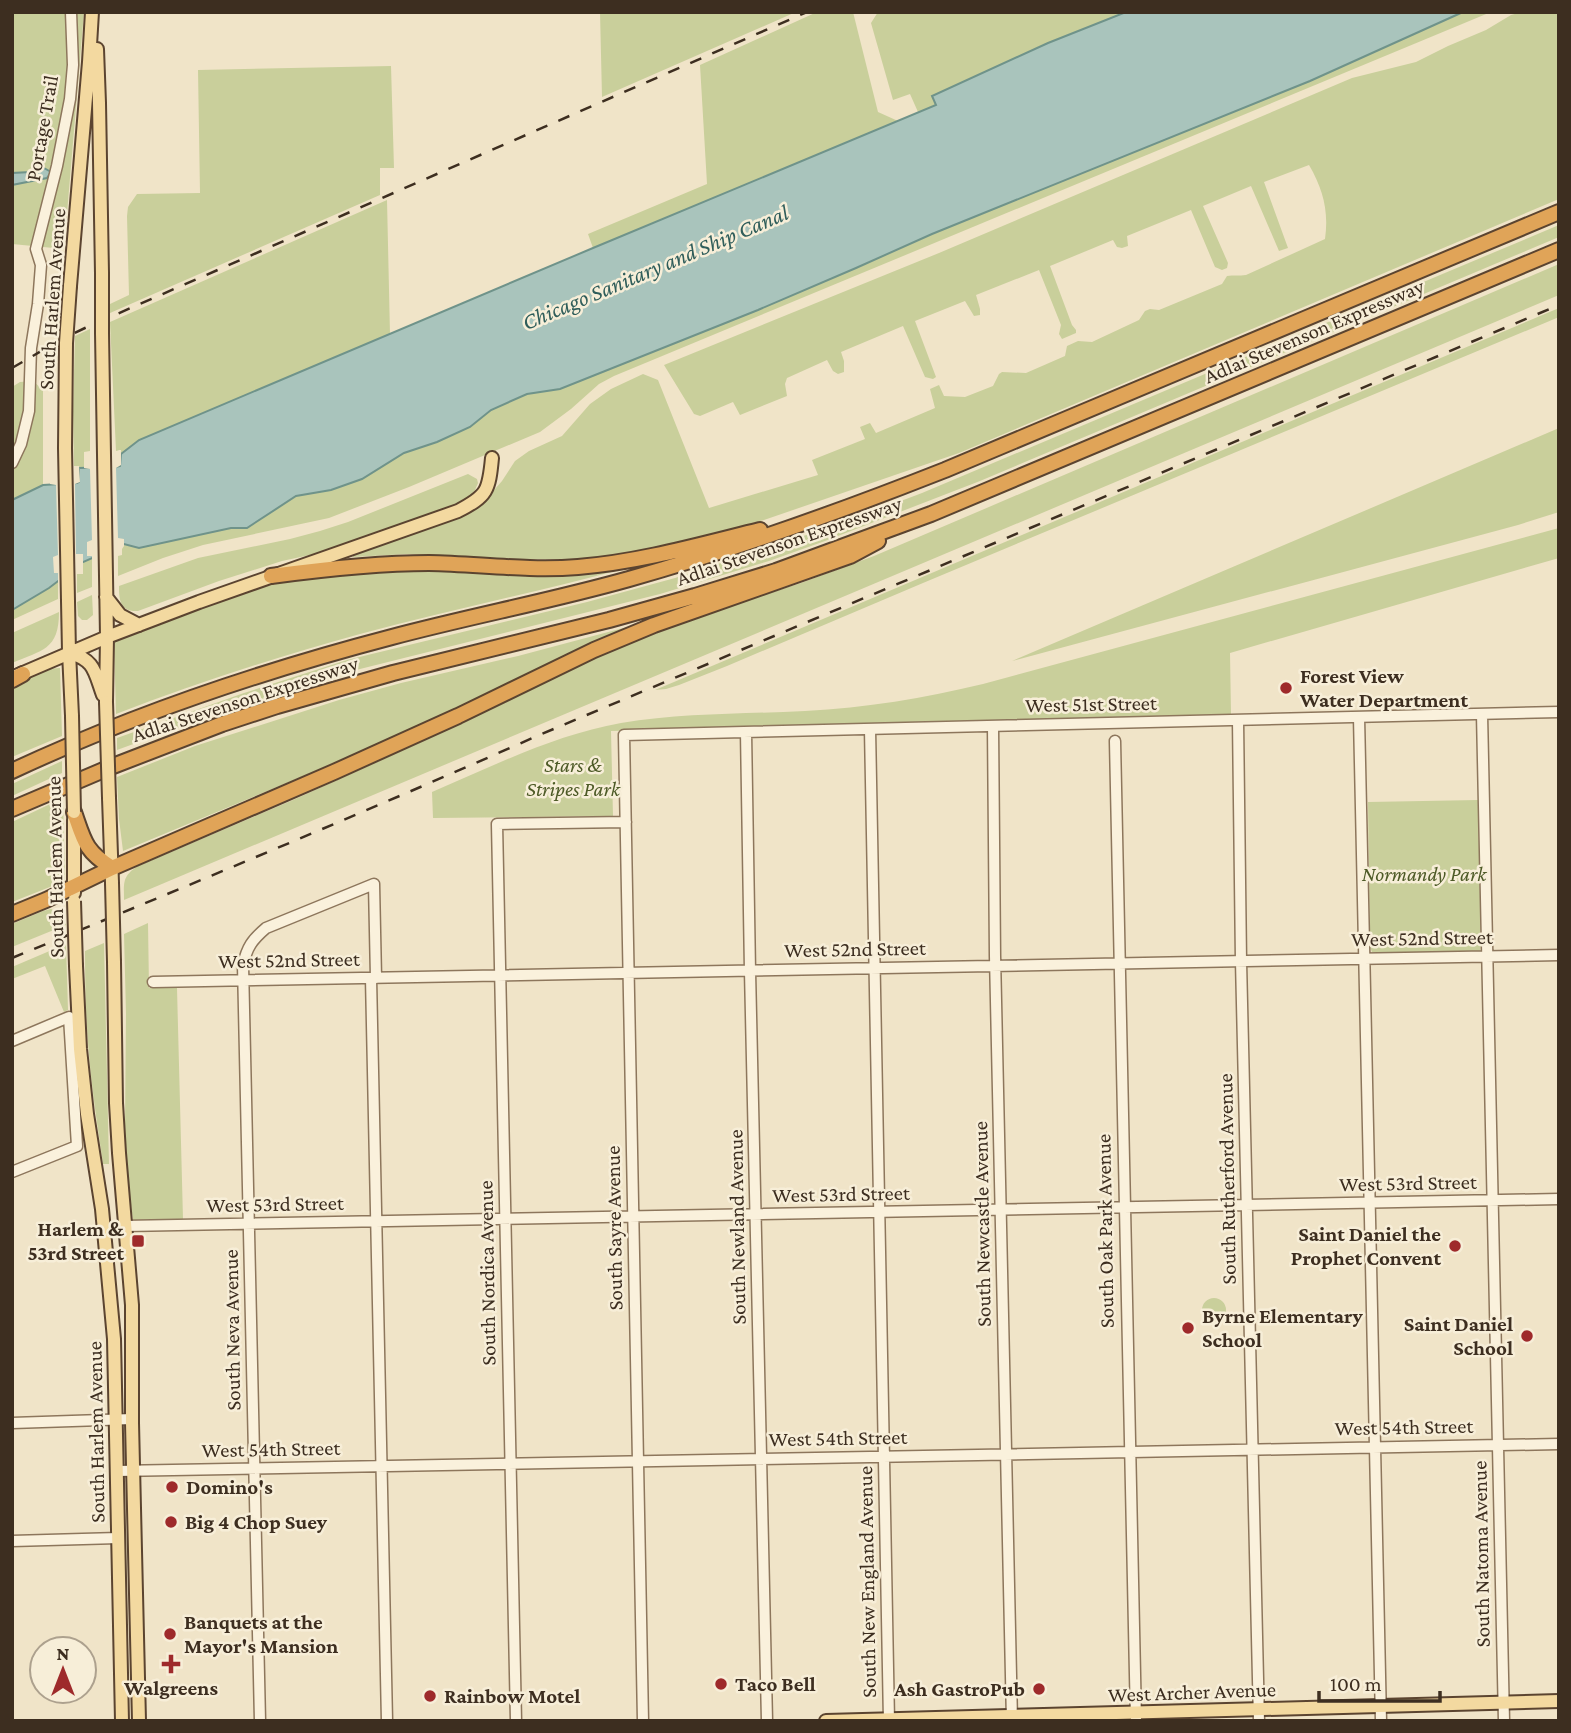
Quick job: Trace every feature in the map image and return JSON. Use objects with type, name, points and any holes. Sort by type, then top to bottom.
[{"type":"highway","name":"Adlai Stevenson Expressway","points":[[12,771],[97,734],[246,679],[393,637],[628,579],[863,503],[1559,212]]},
{"type":"highway","name":"Adlai Stevenson Expressway","points":[[12,809],[113,766],[277,706],[393,673],[609,620],[776,571],[930,514],[1559,250]]},
{"type":"highway","points":[[271,576],[362,565],[429,563],[537,568],[611,563],[683,550],[863,503]]},
{"type":"highway","points":[[12,914],[46,900],[71,901],[112,875],[458,716],[594,650],[653,625],[850,556],[930,514]]},
{"type":"highway","points":[[75,812],[90,850],[112,875]]},
{"type":"highway","points":[[46,900],[71,901]]},
{"type":"main road","name":"South Harlem Avenue","points":[[93,12],[99,103],[106,702],[116,1103],[132,1305],[139,1721]]},
{"type":"main road","name":"South Harlem Avenue","points":[[93,12],[66,332],[68,613],[75,812],[71,901],[79,1049],[102,1209],[114,1339],[122,1721]]},
{"type":"main road","points":[[16,677],[107,637],[458,511],[483,494],[490,482],[492,458]]},
{"type":"main road","points":[[106,597],[120,615],[139,625]]},
{"type":"main road","points":[[69,652],[83,657],[93,667],[106,702]]},
{"type":"main road","name":"West Archer Avenue","points":[[826,1721],[1259,1715],[1381,1706],[1559,1701]]},
{"type":"street","name":"Portage Trail","points":[[12,463],[21,444],[29,411],[31,348],[41,265],[36,249],[57,166],[70,99],[73,65],[71,12]]},
{"type":"street","name":"West 51st Street","points":[[624,735],[1559,712]]},
{"type":"street","name":"South Natoma Avenue","points":[[1482,714],[1504,1721]]},
{"type":"street","points":[[1359,717],[1381,1721]]},
{"type":"street","name":"South Rutherford Avenue","points":[[1238,720],[1259,1715]]},
{"type":"street","name":"South Newcastle Avenue","points":[[993,726],[1012,1718]]},
{"type":"street","name":"South New England Avenue","points":[[870,729],[889,1720]]},
{"type":"street","name":"South Newland Avenue","points":[[746,732],[767,1721]]},
{"type":"street","name":"South Sayre Avenue","points":[[624,735],[643,1721]]},
{"type":"street","name":"South Oak Park Avenue","points":[[1115,741],[1135,1717]]},
{"type":"street","name":"South Nordica Avenue","points":[[516,1721],[497,824],[626,822]]},
{"type":"street","name":"South Neva Avenue","points":[[260,1721],[243,965],[253,939],[267,928],[374,884],[373,978]]},
{"type":"street","name":"West 52nd Street","points":[[153,982],[1559,955]]},
{"type":"street","points":[[373,978],[387,1721]]},
{"type":"street","points":[[12,1041],[69,1017],[77,1146],[12,1172]]},
{"type":"street","name":"West 53rd Street","points":[[125,1226],[1559,1199]]},
{"type":"street","points":[[12,1423],[132,1419]]},
{"type":"street","name":"West 54th Street","points":[[117,1471],[1559,1444]]},
{"type":"street","points":[[12,1541],[118,1538]]},
{"type":"green space","points":[[12,12],[84,12],[64,249],[12,244]]},
{"type":"green space","points":[[600,12],[796,12],[602,97]]},
{"type":"green space","points":[[817,12],[853,12],[878,112],[898,121],[593,248],[588,234],[707,184],[700,65]]},
{"type":"green space","points":[[878,12],[1126,12],[1048,43],[933,96],[936,105],[918,112],[910,94],[893,100],[871,23]]},
{"type":"green space","points":[[1463,12],[1491,12],[614,376],[599,384],[540,432],[409,487],[329,518],[203,545],[118,576],[118,556],[122,555],[124,544],[139,548],[231,528],[247,528],[296,496],[331,490],[362,479],[404,453],[470,427],[491,410],[527,394],[560,389],[758,310],[932,234],[1310,81]]},
{"type":"green space","points":[[1522,12],[1559,12],[1559,199],[959,453],[764,520],[668,546],[585,559],[407,554],[353,557],[353,552],[463,513],[487,498],[515,461],[529,451],[562,436],[590,404],[611,389],[643,374],[658,380],[709,508],[818,475],[812,460],[865,439],[860,427],[870,423],[876,433],[935,408],[930,389],[939,385],[944,396],[965,397],[993,386],[1002,372],[1026,373],[1065,356],[1067,346],[1078,341],[1092,342],[1139,320],[1145,311],[1159,310],[1222,284],[1227,276],[1246,275],[1325,239],[1324,201],[1309,165],[1264,182],[1288,248],[1279,251],[1251,186],[1203,206],[1228,263],[1227,268],[1222,270],[1215,267],[1191,210],[1127,236],[1128,246],[1117,247],[1113,240],[1050,266],[1076,330],[1076,333],[1062,339],[1059,334],[1061,325],[1039,270],[976,295],[980,315],[974,316],[965,301],[915,321],[936,377],[933,379],[925,377],[903,326],[841,352],[844,372],[838,374],[833,371],[827,360],[787,378],[787,396],[740,415],[733,402],[700,416],[694,414],[664,365],[939,253],[1352,78],[1416,62]]},
{"type":"green space","points":[[391,66],[394,168],[380,168],[380,195],[110,313],[110,304],[129,295],[127,216],[128,207],[137,194],[200,193],[198,70]]},
{"type":"green space","points":[[387,200],[390,334],[140,440],[121,454],[120,450],[116,451],[110,322]]},
{"type":"green space","points":[[1559,225],[1559,237],[980,481],[825,541],[660,594],[352,671],[221,712],[117,750],[117,738],[347,660],[675,578],[840,524],[922,493]]},
{"type":"green space","points":[[1559,264],[1559,295],[124,900],[125,880],[138,866],[421,742],[600,654],[874,556]]},
{"type":"green space","points":[[1559,308],[1559,317],[727,666],[679,685],[655,690]]},
{"type":"green space","points":[[90,329],[90,451],[84,452],[84,468],[79,468],[74,466],[75,336]]},
{"type":"green space","points":[[33,381],[43,390],[43,485],[12,500],[12,387],[20,382]]},
{"type":"green space","points":[[1559,428],[1559,512],[1012,661]]},
{"type":"green space","points":[[468,474],[477,479],[478,483],[468,498],[455,508],[319,553],[282,561],[219,581],[138,611],[127,609],[120,600],[119,586],[198,558],[320,531]]},
{"type":"green space","name":"Stars & Stripes Park","points":[[1559,528],[1559,558],[1230,653],[1231,714],[1217,717],[611,731],[613,816],[433,818],[432,792],[524,752],[596,728],[667,717],[850,707],[939,694]]},
{"type":"green space","points":[[92,558],[92,587],[77,593],[77,574],[83,574],[83,562]]},
{"type":"green space","points":[[359,570],[619,570],[392,626],[267,661],[116,714],[114,641],[234,595],[265,586]]},
{"type":"green space","points":[[58,581],[58,599],[12,620],[12,610]]},
{"type":"green space","points":[[92,595],[93,615],[82,620],[78,616],[77,602]]},
{"type":"green space","points":[[59,612],[56,634],[47,647],[12,663],[12,633]]},
{"type":"green space","points":[[627,627],[628,629],[429,721],[123,851],[117,777],[195,746],[339,700]]},
{"type":"green space","points":[[60,668],[62,736],[12,757],[12,686],[46,669]]},
{"type":"green space","points":[[62,761],[62,773],[12,796],[12,784]]},
{"type":"green space","points":[[63,798],[65,881],[12,902],[12,822]]},
{"type":"green space","name":"Normandy Park","points":[[1478,800],[1480,951],[1372,952],[1368,802]]},
{"type":"green space","points":[[51,909],[61,914],[66,925],[12,947],[12,924]]},
{"type":"green space","points":[[148,923],[149,988],[177,988],[183,1219],[133,1220],[128,1182],[124,934]]},
{"type":"green space","points":[[104,943],[109,1164],[103,1164],[95,1110],[85,990],[85,951]]},
{"type":"green space","points":[[66,944],[68,1010],[64,1012],[45,966],[12,979],[12,967]]},
{"type":"green space","points":[[1209,1298],[1219,1298],[1226,1305],[1226,1315],[1219,1322],[1209,1322],[1202,1315],[1202,1305]]},
{"type":"water","name":"Chicago Sanitary and Ship Canal","points":[[1126,12],[1463,12],[1310,81],[932,234],[758,310],[560,389],[527,394],[491,410],[470,427],[404,453],[362,479],[331,490],[296,496],[247,528],[231,528],[139,548],[124,544],[83,562],[49,588],[12,610],[12,500],[43,485],[77,483],[79,468],[120,466],[121,454],[139,440],[936,105],[932,96],[1048,43]]},
{"type":"water","points":[[44,168],[51,172],[47,178],[12,185],[12,173]]},
{"type":"pier","points":[[119,450],[121,465],[116,468],[118,538],[124,539],[124,546],[92,562],[92,556],[87,556],[87,542],[92,540],[90,469],[84,468],[84,465],[117,463]]},
{"type":"pier","points":[[77,466],[80,482],[75,484],[76,554],[83,554],[83,566],[58,585],[58,573],[54,573],[53,557],[58,555],[56,485],[50,484],[50,481],[76,480]]},
{"type":"railway","points":[[12,368],[85,328],[807,12]]},
{"type":"railway","points":[[12,958],[1559,305]]},
{"type":"place","name":"Forest View Water Department","points":[[1286,688]]},
{"type":"place","name":"Harlem & 53rd Street","points":[[138,1241]]},
{"type":"place","name":"Saint Daniel the Prophet Convent","points":[[1455,1246]]},
{"type":"place","name":"Byrne Elementary School","points":[[1188,1328]]},
{"type":"place","name":"Saint Daniel School","points":[[1527,1336]]},
{"type":"place","name":"Domino's","points":[[172,1487]]},
{"type":"place","name":"Big 4 Chop Suey","points":[[171,1522]]},
{"type":"place","name":"Banquets at the Mayor's Mansion","points":[[170,1634]]},
{"type":"place","name":"Walgreens","points":[[171,1664]]},
{"type":"place","name":"Taco Bell","points":[[721,1684]]},
{"type":"place","name":"Ash GastroPub","points":[[1039,1689]]},
{"type":"place","name":"Rainbow Motel","points":[[430,1696]]}]
